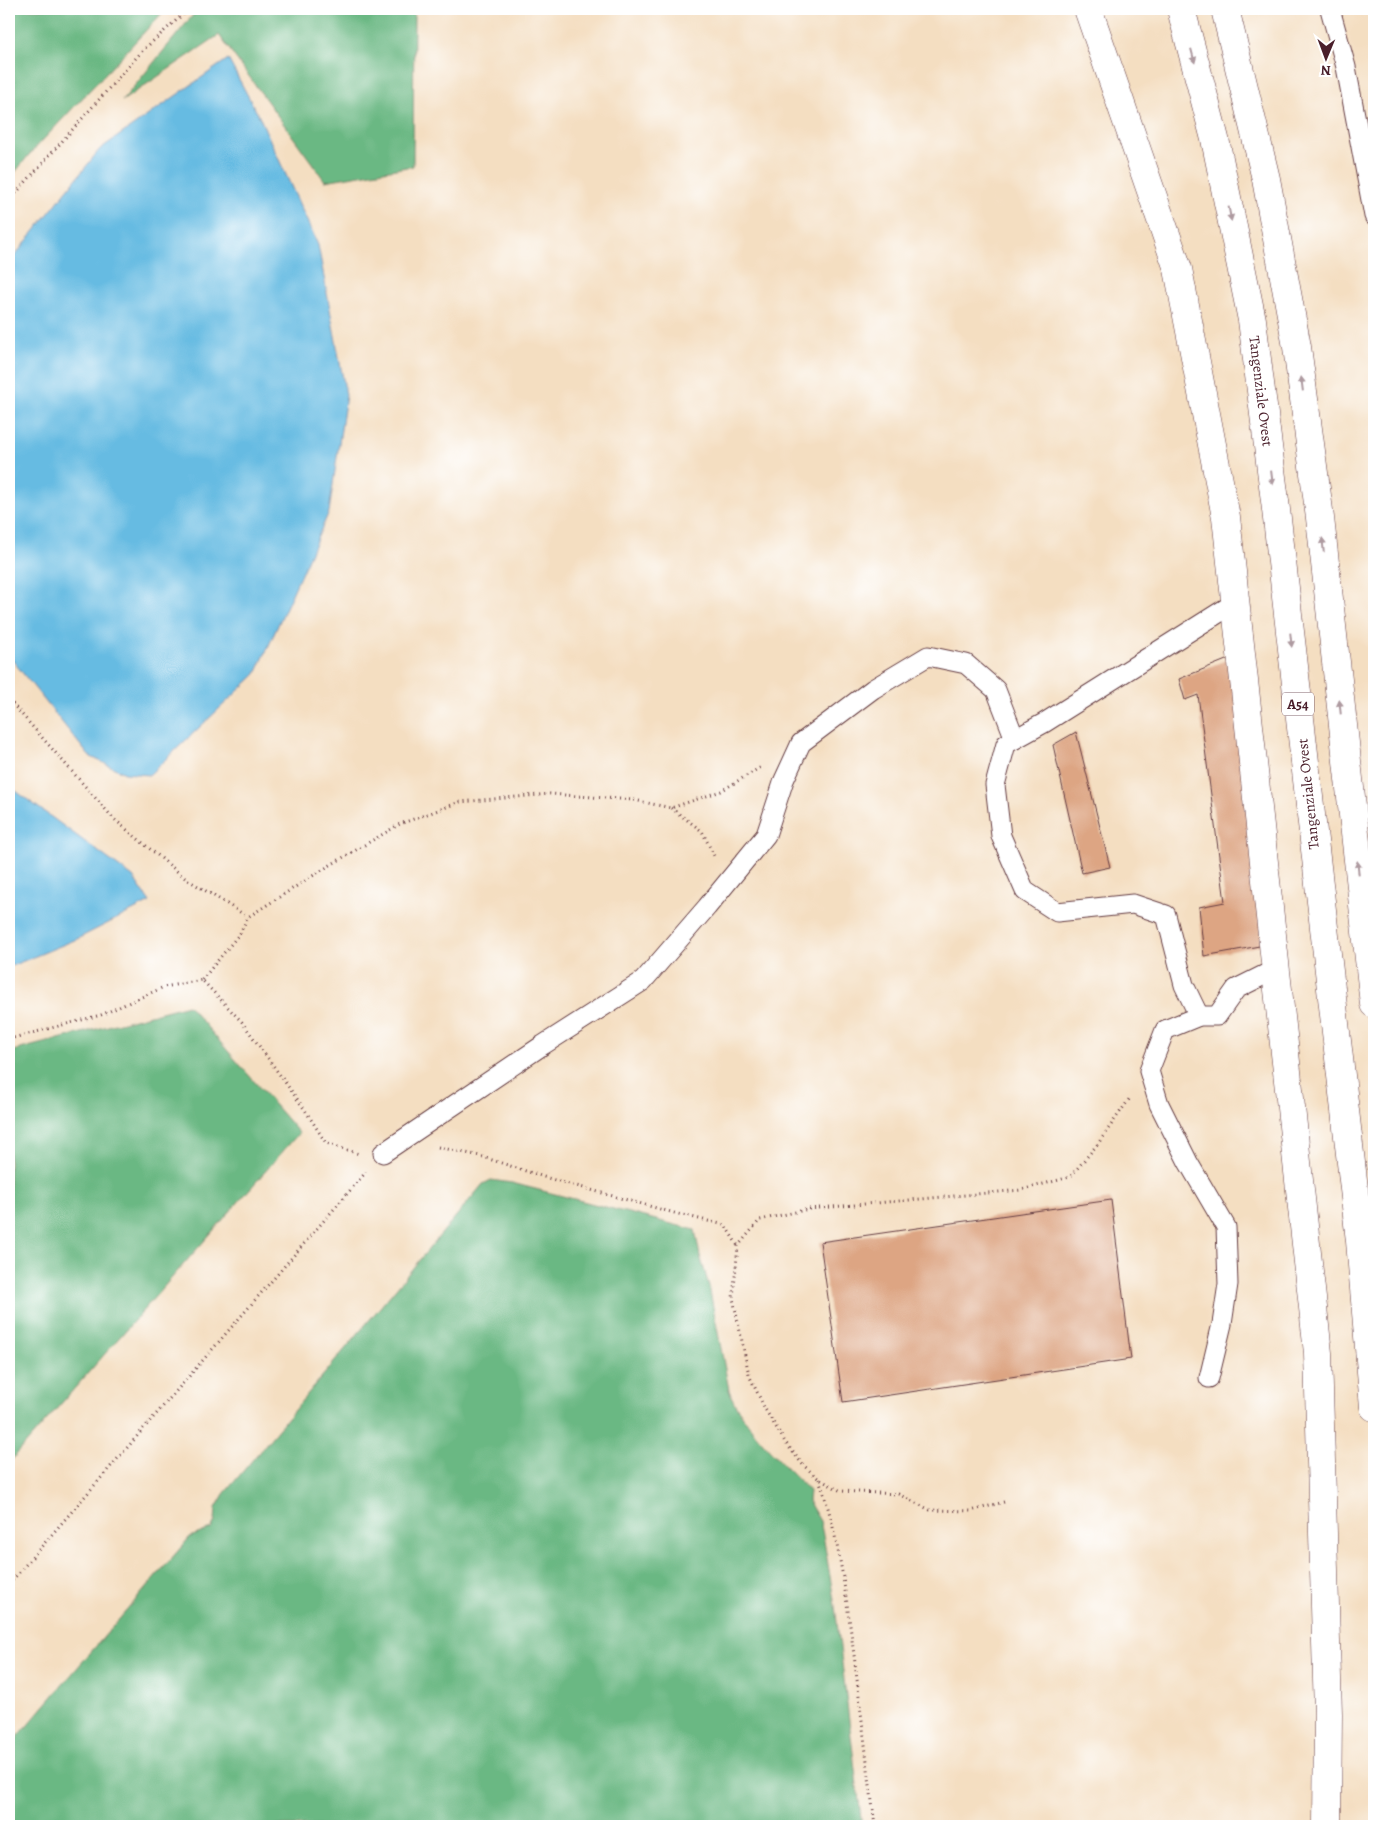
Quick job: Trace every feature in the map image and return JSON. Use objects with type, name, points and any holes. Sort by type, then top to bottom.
[{"type":"main road","points":[[1088,9],[1178,268],[1226,517],[1318,1353],[1328,1714],[1326,1826]]},
{"type":"main road","name":"Tangenziale Ovest","points":[[1181,9],[1215,139],[1252,320],[1275,501],[1360,1241],[1374,1406]]},
{"type":"main road","points":[[1225,9],[1266,179],[1297,347],[1320,518],[1374,1004]]},
{"type":"lane","points":[[1330,9],[1346,67],[1374,216]]},
{"type":"lane","points":[[1199,1016],[1184,985],[1166,915],[1133,904],[1057,912],[1025,891],[1001,836],[996,785],[1006,744],[1044,723],[1236,602]]},
{"type":"lane","points":[[383,1153],[543,1044],[643,981],[766,835],[784,780],[801,742],[873,688],[928,656],[966,664],[996,690],[1015,739]]},
{"type":"lane","points":[[1208,1378],[1222,1324],[1228,1284],[1226,1227],[1188,1162],[1159,1104],[1149,1071],[1165,1030],[1199,1016],[1217,1016],[1236,989],[1276,969]]},
{"type":"path","points":[[9,201],[143,50],[189,9]]},
{"type":"path","points":[[9,700],[114,819],[185,878],[248,917]]},
{"type":"path","points":[[671,808],[721,791],[801,742]]},
{"type":"path","points":[[9,1039],[101,1015],[164,987],[202,980],[240,933],[248,917],[400,824],[460,802],[550,794],[634,800],[671,808],[702,831],[727,883]]},
{"type":"path","points":[[202,980],[242,1022],[326,1143],[360,1154],[383,1153]]},
{"type":"path","points":[[1004,1502],[971,1511],[930,1510],[898,1494],[841,1491],[819,1479],[803,1465],[785,1442],[765,1409],[749,1376],[733,1298],[738,1246],[760,1220],[809,1209],[1021,1190],[1070,1177],[1097,1145],[1149,1071]]},
{"type":"path","points":[[432,1145],[480,1156],[544,1178],[725,1226],[738,1246]]},
{"type":"path","points":[[9,1584],[383,1153]]},
{"type":"path","points":[[819,1479],[828,1504],[839,1554],[875,1826]]},
{"type":"green space","points":[[9,9],[166,9],[28,156],[9,180]]},
{"type":"green space","points":[[198,9],[414,9],[413,166],[325,181],[219,35],[122,101]]},
{"type":"green space","points":[[188,1005],[299,1133],[9,1463],[9,1052]]},
{"type":"green space","points":[[491,1180],[512,1183],[695,1230],[709,1286],[729,1390],[735,1403],[753,1430],[809,1491],[808,1501],[820,1521],[835,1606],[862,1826],[9,1826],[9,1747],[190,1537],[211,1529],[215,1521],[216,1508],[224,1494],[483,1184]]},
{"type":"water","points":[[228,59],[260,118],[318,245],[346,395],[329,512],[256,674],[149,775],[125,773],[89,756],[9,656],[9,263],[100,149]]},
{"type":"water","points":[[9,786],[133,877],[150,902],[77,939],[9,967]]},
{"type":"building","points":[[1231,658],[1265,945],[1204,956],[1199,907],[1225,902],[1198,695],[1185,700],[1179,679]]},
{"type":"building","points":[[1076,732],[1110,867],[1082,873],[1053,745]]},
{"type":"building","points":[[1111,1200],[1131,1359],[843,1402],[820,1242]]}]
